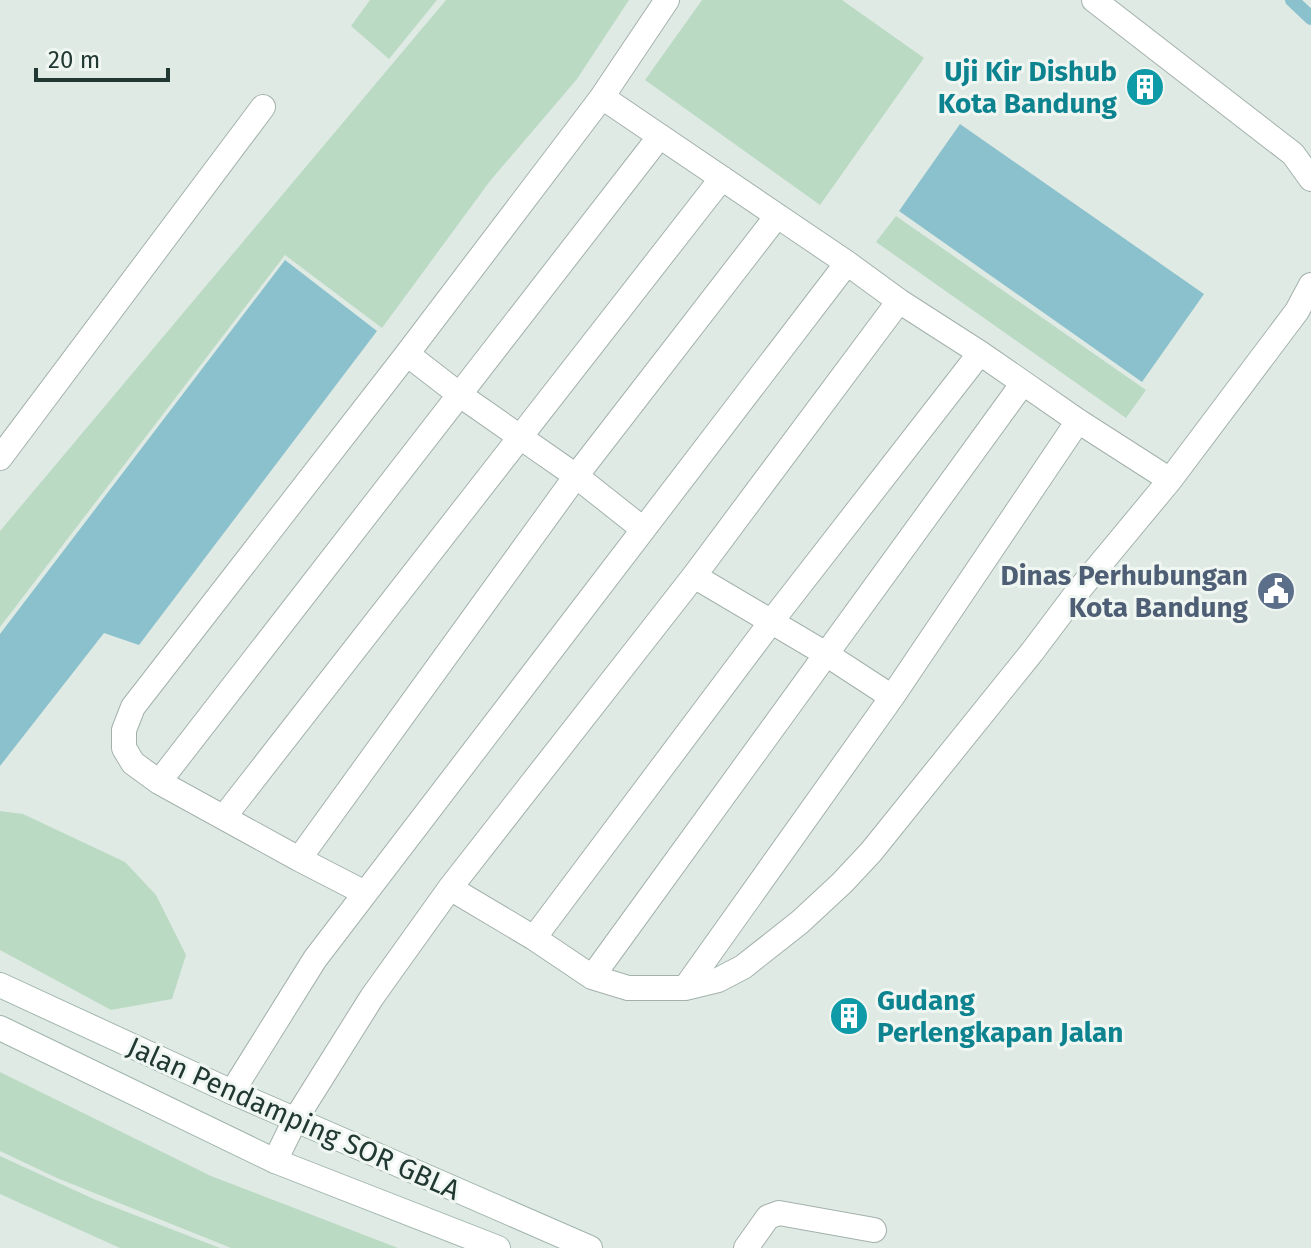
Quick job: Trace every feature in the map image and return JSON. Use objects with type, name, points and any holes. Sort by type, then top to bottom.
[{"type":"street","points":[[365,893],[159,782],[133,763],[124,748],[124,730],[133,707],[602,97],[667,0]]},
{"type":"street","points":[[1094,0],[1293,154],[1311,179]]},
{"type":"street","points":[[602,97],[899,301],[1170,480]]},
{"type":"street","points":[[0,458],[263,107]]},
{"type":"street","points":[[159,782],[660,136]]},
{"type":"street","points":[[224,817],[722,178]]},
{"type":"street","points":[[299,859],[576,476],[777,216]]},
{"type":"street","points":[[232,1092],[315,959],[847,263]]},
{"type":"street","points":[[450,888],[592,977],[628,988],[685,988],[718,980],[743,967],[800,922],[871,852],[1170,480],[1297,311],[1311,285]]},
{"type":"street","points":[[275,1161],[295,1120],[372,997],[450,888],[694,576],[899,301]]},
{"type":"street","points":[[534,938],[771,622],[980,353]]},
{"type":"street","points":[[407,354],[576,476],[643,529]]},
{"type":"street","points":[[592,977],[1023,383]]},
{"type":"street","points":[[685,988],[892,697],[1078,421]]},
{"type":"street","points":[[694,576],[892,697]]},
{"type":"street","name":"Jalan Pendamping SOR GBLA","points":[[0,985],[232,1092],[590,1248]]},
{"type":"street","name":"Jalan Pendamping SOR GBLA","points":[[0,1028],[275,1161],[498,1248]]},
{"type":"street","points":[[746,1248],[768,1217],[779,1213],[874,1230]]},
{"type":"green space","points":[[370,0],[437,0],[389,59],[351,26]]},
{"type":"green space","points":[[446,0],[629,0],[577,79],[490,181],[382,328],[285,255],[0,627],[0,531]]},
{"type":"green space","points":[[702,0],[842,0],[924,58],[820,205],[645,80]]},
{"type":"green space","points":[[896,216],[1146,390],[1126,418],[876,242]]},
{"type":"green space","points":[[0,811],[23,814],[125,862],[156,895],[186,955],[172,999],[111,1010],[0,950]]},
{"type":"green space","points":[[0,1072],[211,1176],[398,1248],[231,1248],[57,1178],[0,1151]]},
{"type":"green space","points":[[0,1156],[96,1200],[220,1248],[120,1248],[0,1194]]},
{"type":"water","points":[[960,124],[1204,294],[1142,382],[899,211]]},
{"type":"water","points":[[285,260],[377,331],[139,645],[104,633],[0,766],[0,634]]},
{"type":"waterway","points":[[1292,0],[1311,18]]},
{"type":"place","name":"Uji Kir Dishub Kota Bandung","points":[[1145,87]]},
{"type":"place","name":"Dinas Perhubungan Kota Bandung","points":[[1276,591]]},
{"type":"place","name":"Gudang Perlengkapan Jalan","points":[[849,1016]]}]
